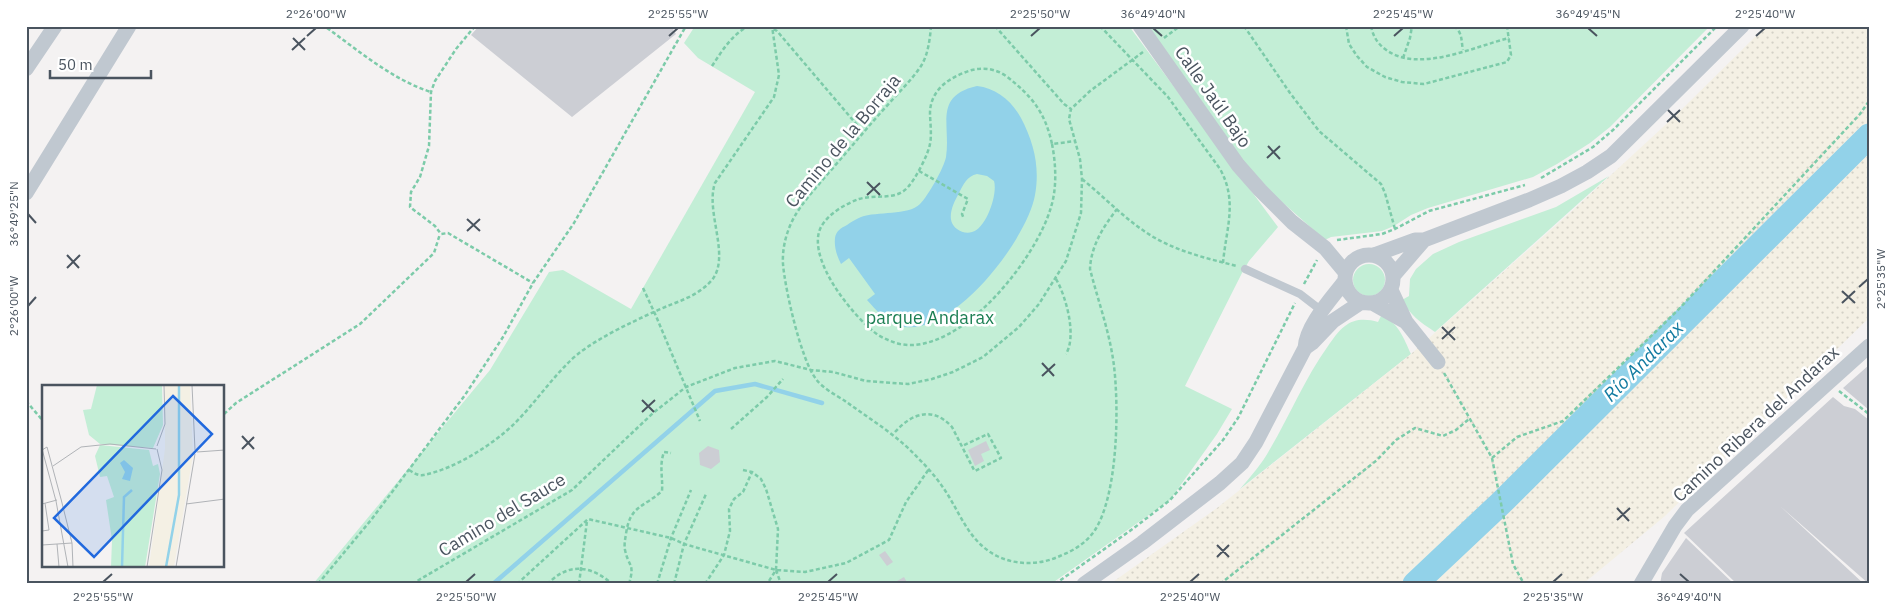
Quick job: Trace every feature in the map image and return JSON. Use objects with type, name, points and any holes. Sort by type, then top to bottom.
[{"type":"street","points":[[26,69],[55,26]]},
{"type":"street","points":[[26,193],[129,26]]},
{"type":"street","name":"Calle Jaúl Bajo","points":[[1140,26],[1238,165],[1292,222],[1325,248],[1345,277]]},
{"type":"street","points":[[1305,348],[1305,339],[1345,277],[1349,265],[1356,259],[1364,255],[1374,255],[1415,240],[1424,240],[1530,200],[1586,172],[1611,156],[1742,26]]},
{"type":"street","points":[[1084,584],[1142,543],[1220,483],[1242,463],[1256,442],[1305,348],[1333,321],[1367,303],[1384,299],[1392,283],[1424,240]]},
{"type":"street","name":"Calle Jaúl Bajo","points":[[1325,248],[1356,259]]},
{"type":"street","points":[[1374,255],[1390,267],[1392,283],[1406,322],[1438,362]]},
{"type":"street","points":[[1345,277],[1347,291],[1352,298],[1367,303],[1406,322]]},
{"type":"street","name":"Camino Ribera del Andarax","points":[[1641,584],[1675,526],[1687,510],[1869,346]]},
{"type":"lane","points":[[1245,268],[1300,294],[1322,311]]},
{"type":"path","points":[[225,413],[236,403],[360,324],[434,253],[440,234],[435,226],[410,207],[411,192],[420,177],[429,146],[431,92],[435,81],[456,49],[475,26]]},
{"type":"path","points":[[318,584],[372,520],[466,395],[503,337],[533,283],[574,222],[686,26]]},
{"type":"path","points":[[712,66],[731,40],[749,26]]},
{"type":"path","points":[[768,26],[772,27],[863,132]]},
{"type":"path","name":"Camino de la Borraja","points":[[931,26],[922,65],[796,213],[783,246],[783,264],[790,303],[807,362],[816,380],[892,435],[918,457],[948,496],[975,539],[996,555],[1011,561],[1026,563],[1054,559],[1081,545],[1094,532],[1102,514],[1111,476],[1116,433],[1116,401],[1114,364],[1090,270],[1090,259],[1103,229],[1117,209]]},
{"type":"path","points":[[996,26],[1064,104],[1072,109],[1090,91],[1180,26]]},
{"type":"path","points":[[1100,26],[1168,97],[1220,169],[1227,182],[1231,197],[1223,263]]},
{"type":"path","points":[[1244,26],[1290,93],[1319,131],[1381,184],[1395,229]]},
{"type":"path","points":[[1346,26],[1349,44],[1356,56],[1367,67],[1385,77],[1402,82],[1424,84],[1507,62],[1512,55],[1507,26]]},
{"type":"path","points":[[1371,26],[1377,43],[1388,51],[1403,58],[1424,60],[1509,38]]},
{"type":"path","points":[[1403,58],[1412,26]]},
{"type":"path","points":[[1454,26],[1459,31],[1463,50]]},
{"type":"path","points":[[1540,178],[1599,142],[1717,26]]},
{"type":"path","points":[[409,470],[423,475],[450,466],[484,447],[514,423],[569,361],[604,337],[654,312],[692,297],[714,277],[718,254],[712,210],[712,191],[715,183],[774,97],[779,75],[772,27]]},
{"type":"path","points":[[326,28],[393,73],[431,92]]},
{"type":"path","points":[[983,67],[1002,73],[1034,101],[1048,125],[1052,144],[1056,173],[1052,207],[1036,243],[1017,272],[986,307],[961,326],[936,340],[919,344],[905,345],[892,342],[878,334],[846,302],[830,279],[821,261],[818,248],[818,236],[821,227],[837,210],[860,199],[898,195],[908,187],[919,171],[930,145],[930,110],[938,90],[955,75],[983,67]]},
{"type":"path","points":[[1492,458],[1517,437],[1563,421],[1678,310],[1860,114],[1869,101]]},
{"type":"path","name":"Camino del Sauce","points":[[412,584],[572,490],[653,413],[686,386],[735,368],[775,361],[811,370],[833,372],[866,381],[908,384],[953,372],[983,357],[1019,327],[1039,304],[1066,261],[1081,213],[1082,179],[1080,159],[1069,119],[1072,109]]},
{"type":"path","points":[[1052,144],[1076,141]]},
{"type":"path","points":[[919,171],[968,199],[962,214],[964,219]]},
{"type":"path","points":[[1082,179],[1145,232],[1166,244],[1223,263],[1245,268]]},
{"type":"path","points":[[1055,584],[1170,500],[1223,440],[1238,418],[1325,248],[1382,234],[1429,211],[1532,183]]},
{"type":"path","points":[[440,234],[448,233],[533,283]]},
{"type":"path","points":[[1056,279],[1065,299],[1069,320],[1069,346],[1066,354]]},
{"type":"path","points":[[643,288],[700,421]]},
{"type":"path","points":[[1438,362],[1492,458],[1513,564],[1524,584]]},
{"type":"path","points":[[731,429],[767,398],[783,379]]},
{"type":"path","points":[[1828,383],[1869,414]]},
{"type":"path","points":[[26,401],[42,420]]},
{"type":"path","points":[[894,432],[908,419],[920,414],[927,414],[948,422],[974,470],[976,471],[1001,458],[988,434],[962,446]]},
{"type":"path","points":[[1220,584],[1377,460],[1396,440],[1415,428],[1443,436],[1456,430],[1469,419]]},
{"type":"path","points":[[629,584],[633,570],[624,547],[631,514],[662,491],[663,481],[660,463],[664,452],[671,453]]},
{"type":"path","points":[[588,519],[671,538],[684,544],[776,570],[805,572],[846,563],[889,540],[906,502],[929,469]]},
{"type":"path","points":[[743,470],[752,472],[761,479],[766,489],[778,530],[776,570],[781,584]]},
{"type":"path","points":[[705,584],[724,555],[730,531],[729,509],[734,499],[743,492],[752,472]]},
{"type":"path","points":[[657,584],[671,538],[691,490]]},
{"type":"path","points":[[674,584],[684,544],[706,494]]},
{"type":"path","points":[[579,584],[588,519]]},
{"type":"path","points":[[517,584],[588,519]]},
{"type":"path","points":[[547,584],[564,572],[580,568],[592,571],[604,577],[612,584]]},
{"type":"path","points":[[767,584],[776,570]]},
{"type":"green space","name":"parque Andarax","points":[[695,26],[1129,26],[1278,227],[1249,261],[1185,386],[1232,409],[1217,434],[1170,500],[1051,584],[313,584],[490,370],[549,272],[563,270],[631,309],[755,92],[698,58],[684,43]]},
{"type":"green space","points":[[1147,26],[1710,26],[1610,127],[1590,143],[1557,164],[1533,177],[1428,208],[1382,231],[1331,237],[1325,240],[1273,194],[1240,158]]},
{"type":"green space","points":[[1609,176],[1435,332],[1408,310],[1402,300],[1409,296],[1410,279],[1416,269],[1433,254],[1459,242],[1556,207]]},
{"type":"green space","points":[[1369,264],[1375,265],[1380,269],[1384,274],[1384,286],[1380,291],[1375,295],[1369,296],[1363,295],[1358,291],[1354,286],[1353,280],[1354,274],[1358,269],[1363,265]]},
{"type":"green space","points":[[1381,316],[1387,318],[1396,326],[1411,354],[1240,489],[1267,454],[1312,371],[1336,335],[1349,323],[1357,320],[1378,322]]},
{"type":"sand","points":[[1766,26],[1869,26],[1869,318],[1665,516],[1583,584],[1110,584],[1217,508],[1411,354],[1572,211],[1675,116]]},
{"type":"water","points":[[977,86],[991,89],[1003,96],[1013,106],[1021,118],[1035,155],[1037,175],[1035,195],[1029,214],[1018,236],[984,283],[963,303],[941,318],[919,326],[899,326],[886,319],[867,300],[875,294],[849,258],[841,264],[835,249],[836,236],[841,229],[861,217],[900,212],[915,208],[920,204],[935,182],[945,162],[947,145],[946,123],[949,104],[954,97],[963,91]],"holes":[[[977,174],[987,176],[994,181],[995,187],[990,210],[982,225],[977,229],[968,233],[960,231],[951,221],[951,212],[957,197],[968,179]]]},
{"type":"building","points":[[479,26],[676,26],[673,30],[676,34],[572,117],[471,35]]},
{"type":"building","points":[[1869,365],[1869,410],[1843,388]]},
{"type":"building","points":[[1833,397],[1844,406],[1855,409],[1869,420],[1869,584],[1780,506],[1864,584],[1737,584],[1684,533]]},
{"type":"building","points":[[986,441],[990,450],[981,454],[984,461],[975,466],[968,450]]},
{"type":"building","points":[[708,446],[719,450],[720,462],[711,469],[700,465],[699,453]]},
{"type":"building","points":[[1686,538],[1734,584],[1660,584],[1662,573]]},
{"type":"building","points":[[885,551],[893,562],[887,566],[879,555]]},
{"type":"building","points":[[904,577],[908,584],[899,584],[897,581]]},
{"type":"waterway","name":"Río Andarax","points":[[1415,584],[1501,503],[1869,136]]},
{"type":"waterway","points":[[493,584],[715,391],[755,384],[822,403]]}]
